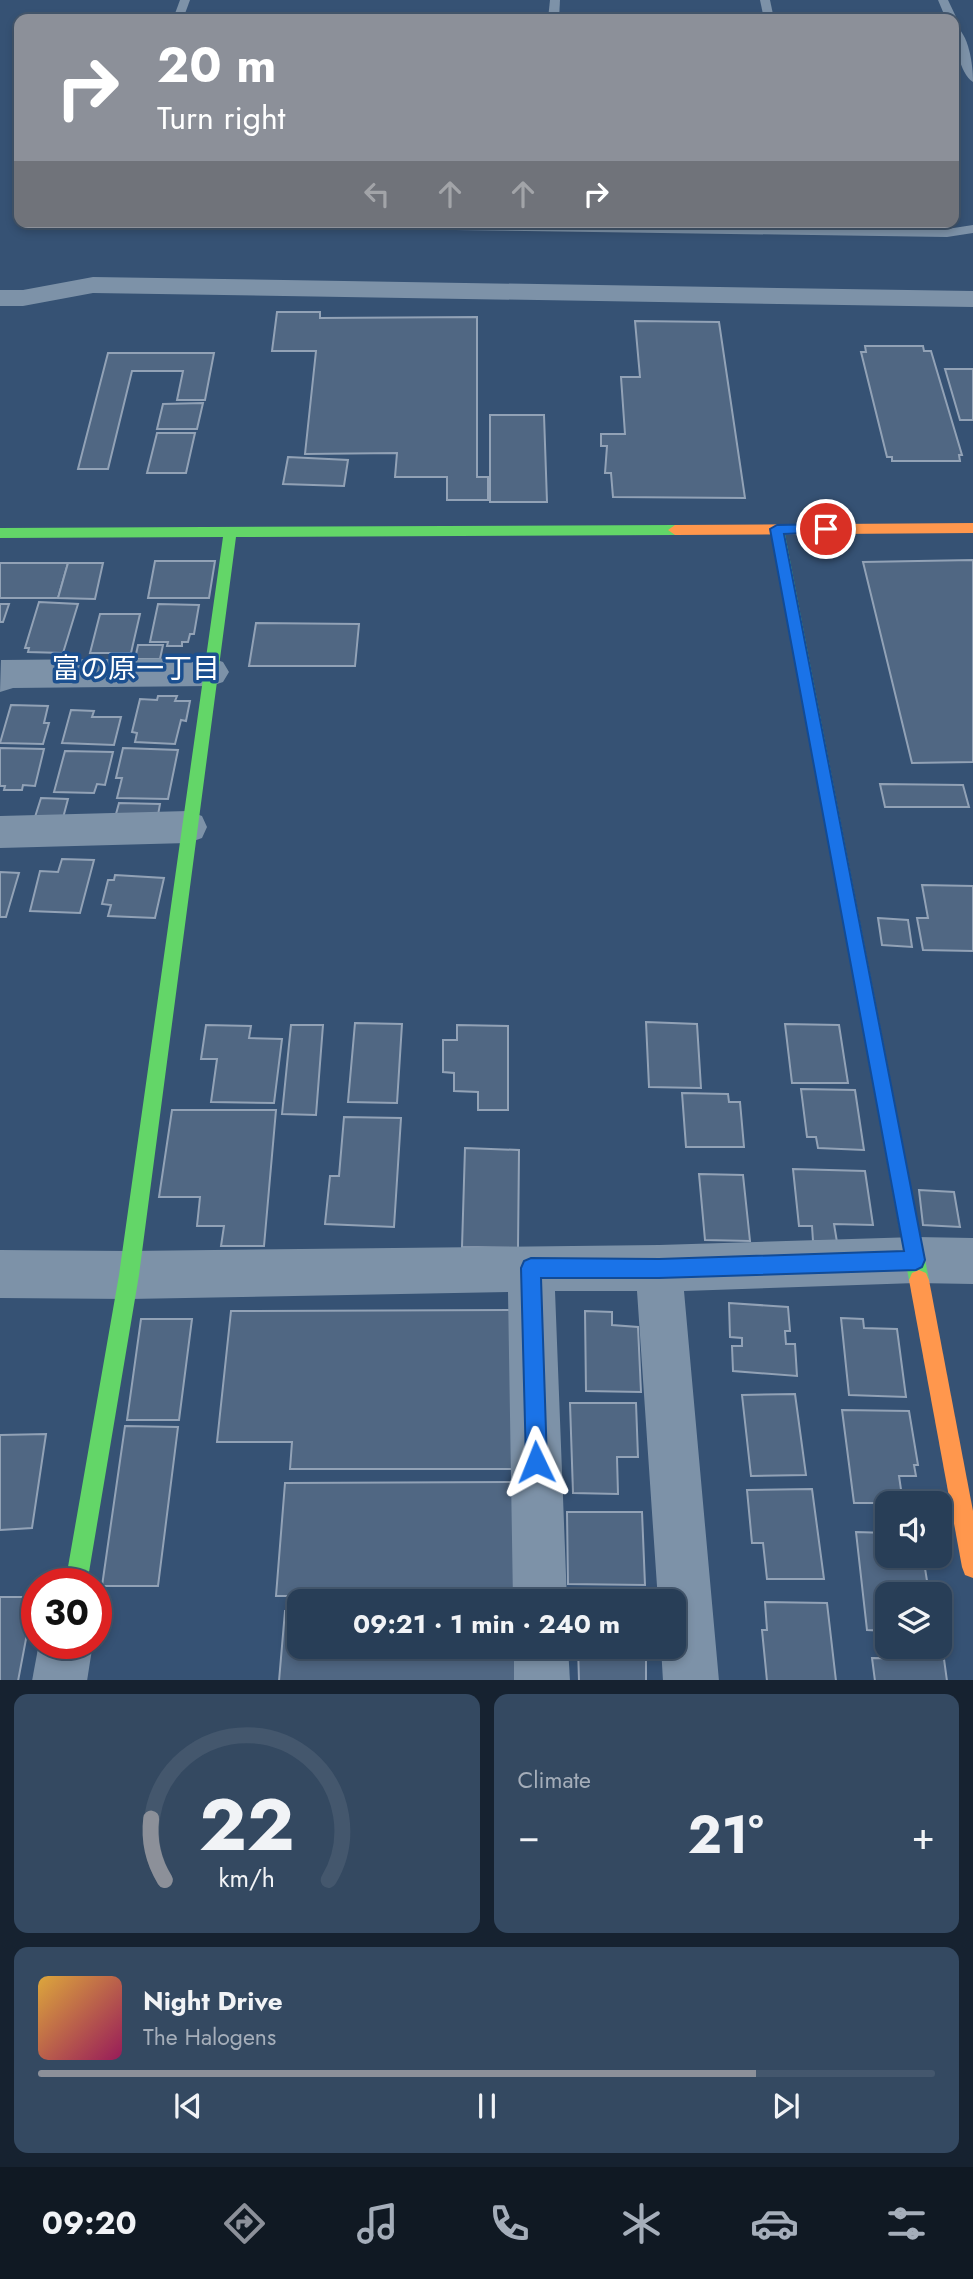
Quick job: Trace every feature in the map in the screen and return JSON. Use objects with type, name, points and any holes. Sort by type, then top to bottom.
[{"type":"street","points":[[0,298],[23,298],[93,285],[973,299]]},
{"type":"street","points":[[0,533],[973,528]]},
{"type":"street","points":[[777,529],[973,1567]]},
{"type":"street","points":[[79,1568],[130,1275],[188,827],[230,532]]},
{"type":"street","points":[[3,667],[211,673]]},
{"type":"street","points":[[0,832],[188,827]]},
{"type":"street","points":[[0,1274],[130,1275],[659,1268],[916,1260],[973,1261]]},
{"type":"street","points":[[531,1268],[540,1589]]},
{"type":"street","points":[[659,1268],[691,1680]]},
{"type":"street","points":[[59,1680],[63,1659]]},
{"type":"street","points":[[541,1659],[542,1680]]},
{"type":"lane","points":[[960,59],[973,78]]},
{"type":"lane","points":[[832,228],[947,233],[973,229]]},
{"type":"building","points":[[277,312],[320,312],[320,318],[477,317],[477,477],[488,477],[488,500],[447,500],[447,477],[395,477],[397,453],[305,454],[316,351],[272,351]]},
{"type":"building","points":[[635,321],[719,322],[745,498],[613,497],[611,473],[605,473],[607,446],[601,446],[601,434],[625,434],[621,377],[640,377]]},
{"type":"building","points":[[865,346],[923,346],[924,351],[931,351],[962,455],[959,455],[960,461],[892,461],[892,457],[887,457],[861,352],[866,352]]},
{"type":"building","points":[[108,353],[214,353],[205,400],[177,400],[183,371],[132,371],[108,469],[78,469]]},
{"type":"building","points":[[945,369],[973,369],[973,420],[960,420]]},
{"type":"building","points":[[203,403],[197,429],[157,429],[163,404]]},
{"type":"building","points":[[490,415],[544,415],[547,502],[490,502]]},
{"type":"building","points":[[157,433],[195,433],[186,473],[147,473]]},
{"type":"building","points":[[288,457],[348,460],[344,486],[283,484]]},
{"type":"building","points":[[973,560],[973,762],[912,763],[863,562]]},
{"type":"building","points":[[155,561],[215,561],[209,598],[148,598]]},
{"type":"building","points":[[0,563],[68,563],[58,598],[0,598]]},
{"type":"building","points":[[68,563],[103,563],[95,599],[58,598]]},
{"type":"building","points":[[39,602],[78,604],[63,653],[28,652],[29,648],[25,648]]},
{"type":"building","points":[[0,604],[9,604],[3,622],[0,622]]},
{"type":"building","points":[[158,604],[199,605],[194,634],[190,634],[188,642],[182,642],[182,646],[167,646],[168,642],[150,642]]},
{"type":"building","points":[[100,614],[140,614],[131,653],[90,653]]},
{"type":"building","points":[[256,623],[359,624],[355,666],[249,666]]},
{"type":"building","points":[[138,645],[163,645],[160,659],[135,659]]},
{"type":"building","points":[[158,696],[177,696],[175,701],[190,701],[186,721],[181,720],[175,744],[135,742],[137,733],[132,732],[140,699],[157,700]]},
{"type":"building","points":[[11,705],[48,706],[44,723],[49,723],[43,744],[0,743]]},
{"type":"building","points":[[71,710],[94,711],[92,717],[121,717],[114,745],[62,743]]},
{"type":"building","points":[[0,748],[44,749],[35,786],[23,785],[22,790],[4,790],[5,786],[0,786]]},
{"type":"building","points":[[123,748],[178,750],[168,799],[117,798],[122,778],[116,778]]},
{"type":"building","points":[[65,751],[113,752],[105,785],[97,784],[94,793],[54,792]]},
{"type":"building","points":[[880,784],[963,785],[969,807],[885,807]]},
{"type":"building","points":[[41,798],[68,799],[63,818],[35,817]]},
{"type":"building","points":[[119,803],[160,804],[158,815],[116,814]]},
{"type":"building","points":[[62,859],[94,860],[80,913],[30,911],[40,871],[58,872]]},
{"type":"building","points":[[0,872],[19,873],[6,917],[0,917]]},
{"type":"building","points":[[115,875],[164,878],[155,918],[108,916],[111,905],[102,904],[108,880],[114,880]]},
{"type":"building","points":[[922,885],[973,886],[973,951],[923,950],[917,918],[928,918]]},
{"type":"building","points":[[878,918],[908,920],[912,947],[882,945]]},
{"type":"building","points":[[646,1022],[697,1024],[701,1088],[649,1087]]},
{"type":"building","points":[[355,1023],[402,1024],[397,1103],[348,1102]]},
{"type":"building","points":[[785,1024],[839,1025],[848,1083],[792,1083]]},
{"type":"building","points":[[206,1025],[251,1026],[249,1038],[282,1039],[274,1103],[211,1102],[217,1059],[201,1059]]},
{"type":"building","points":[[291,1025],[323,1025],[316,1115],[282,1114]]},
{"type":"building","points":[[457,1025],[508,1026],[508,1110],[478,1110],[478,1092],[454,1091],[454,1073],[443,1072],[443,1040],[457,1040]]},
{"type":"building","points":[[801,1089],[855,1090],[864,1150],[818,1148],[816,1137],[807,1137]]},
{"type":"building","points":[[682,1093],[728,1094],[729,1102],[740,1102],[744,1147],[686,1147]]},
{"type":"building","points":[[172,1110],[276,1110],[264,1246],[221,1246],[224,1226],[197,1226],[200,1197],[159,1197]]},
{"type":"building","points":[[344,1117],[401,1118],[394,1227],[325,1224],[330,1176],[339,1176]]},
{"type":"building","points":[[465,1148],[519,1150],[518,1248],[462,1247]]},
{"type":"building","points":[[793,1169],[865,1171],[873,1225],[834,1224],[837,1242],[813,1241],[812,1226],[799,1226]]},
{"type":"building","points":[[699,1174],[743,1175],[750,1241],[705,1240]]},
{"type":"building","points":[[919,1190],[954,1192],[960,1227],[923,1225]]},
{"type":"building","points":[[729,1303],[788,1307],[790,1331],[785,1331],[786,1344],[795,1344],[797,1376],[733,1371],[732,1346],[742,1346],[742,1338],[730,1337]]},
{"type":"building","points":[[520,1310],[522,1469],[290,1469],[292,1442],[217,1442],[231,1311]]},
{"type":"building","points":[[585,1311],[612,1312],[612,1325],[638,1327],[641,1392],[586,1391]]},
{"type":"building","points":[[841,1318],[863,1319],[864,1328],[897,1329],[906,1397],[849,1395]]},
{"type":"building","points":[[141,1319],[192,1319],[179,1420],[127,1420]]},
{"type":"building","points":[[795,1394],[806,1475],[751,1476],[742,1395]]},
{"type":"building","points":[[570,1403],[636,1403],[638,1457],[617,1457],[618,1494],[573,1493]]},
{"type":"building","points":[[842,1410],[909,1411],[918,1465],[914,1465],[916,1476],[899,1476],[901,1491],[875,1491],[875,1503],[854,1503]]},
{"type":"building","points":[[125,1426],[178,1427],[158,1586],[112,1586],[112,1568],[105,1568]]},
{"type":"building","points":[[46,1434],[32,1528],[0,1530],[0,1435]]},
{"type":"building","points":[[522,1482],[523,1589],[287,1589],[287,1596],[276,1596],[285,1483]]},
{"type":"building","points":[[812,1489],[824,1579],[767,1579],[763,1543],[752,1543],[747,1490]]},
{"type":"building","points":[[567,1512],[642,1512],[645,1585],[568,1584]]},
{"type":"building","points":[[856,1532],[875,1533],[875,1568],[925,1568],[927,1582],[875,1582],[875,1630],[867,1630]]},
{"type":"building","points":[[0,1597],[21,1597],[22,1659],[18,1680],[0,1680]]},
{"type":"building","points":[[765,1602],[827,1603],[836,1680],[767,1680],[762,1630],[767,1630]]},
{"type":"building","points":[[285,1611],[287,1659],[521,1659],[522,1680],[279,1680]]},
{"type":"building","points":[[872,1658],[944,1659],[947,1680],[875,1680]]},
{"type":"building","points":[[578,1659],[646,1659],[646,1680],[579,1680]]},
{"type":"traffic: fast","points":[[777,529],[919,1280]]},
{"type":"traffic: fast","points":[[0,533],[675,530]]},
{"type":"traffic: fast","points":[[79,1568],[129,1275],[230,532]]},
{"type":"traffic: slow","points":[[675,530],[973,528]]},
{"type":"traffic: slow","points":[[919,1280],[973,1567]]},
{"type":"district","name":"富の原一丁目","points":[[136,668]]},
{"type":"route","points":[[536,1462],[531,1268],[659,1268],[916,1260],[777,529],[826,529]]}]
